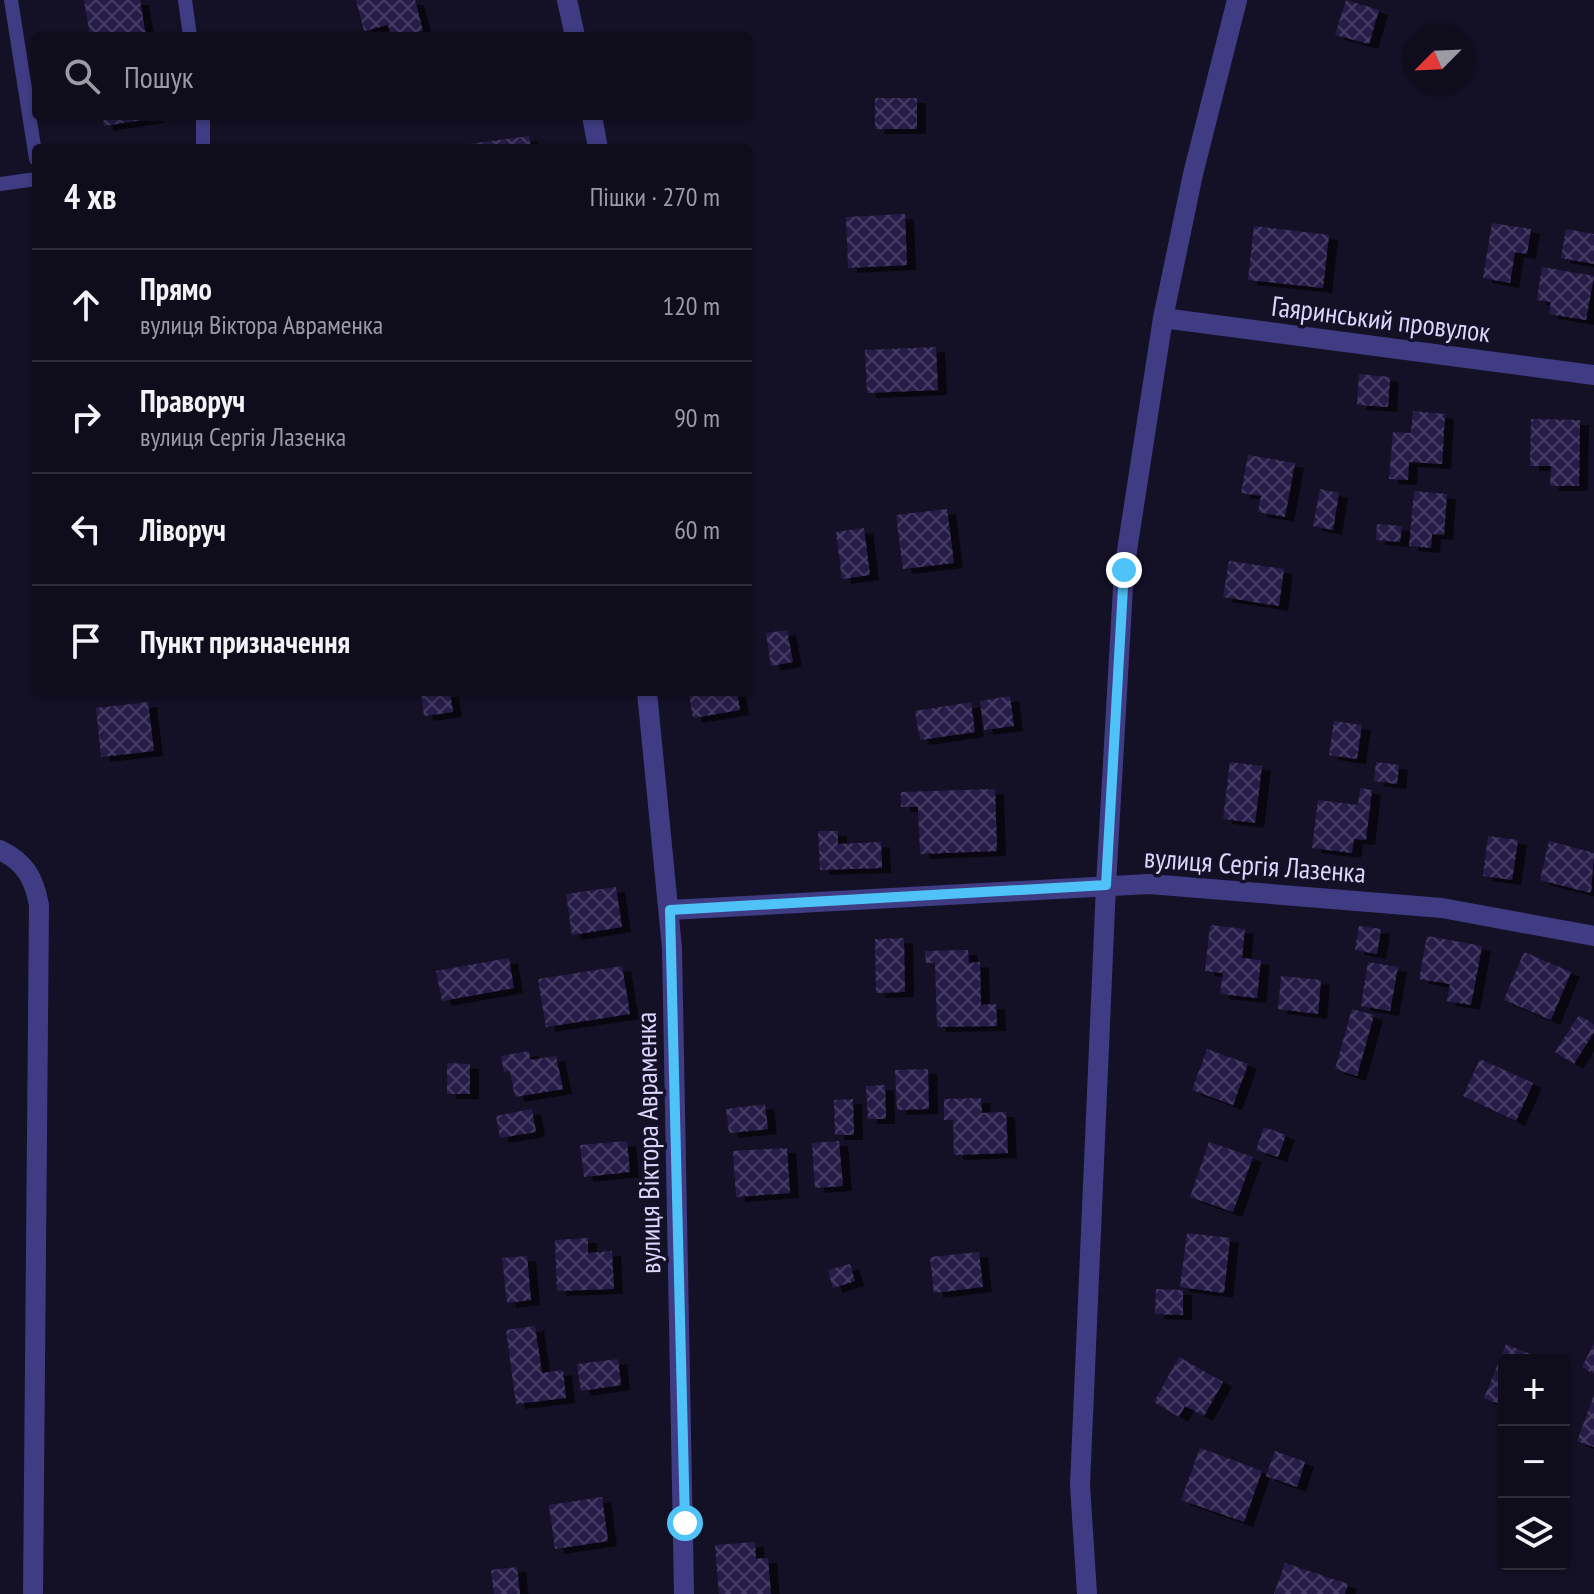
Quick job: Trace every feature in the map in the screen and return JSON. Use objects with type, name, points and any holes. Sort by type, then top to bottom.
[{"type":"street","points":[[567,0],[574,32]]},
{"type":"street","points":[[1087,1594],[1080,1485],[1106,885],[1124,570],[1163,318],[1193,174],[1237,0]]},
{"type":"street","points":[[593,120],[597,144]]},
{"type":"street","name":"Гаяринський провулок","points":[[1163,318],[1594,375]]},
{"type":"street","name":"вулиця Віктора Авраменка","points":[[647,696],[670,910],[684,1594]]},
{"type":"street","points":[[0,850],[17,858],[27,870],[36,888],[39,916],[33,1594]]},
{"type":"street","name":"вулиця Сергія Лазенка","points":[[670,910],[1106,885],[1183,886],[1404,904],[1519,920],[1594,936]]},
{"type":"lane","points":[[11,0],[34,144]]},
{"type":"lane","points":[[185,0],[189,32]]},
{"type":"lane","points":[[203,120],[203,144]]},
{"type":"lane","points":[[0,184],[32,180]]},
{"type":"building","points":[[84,0],[140,0],[145,32],[89,32]]},
{"type":"building","points":[[356,0],[415,0],[423,31],[390,32],[388,25],[364,31]]},
{"type":"building","points":[[1346,0],[1379,10],[1369,44],[1335,35]]},
{"type":"building","points":[[875,98],[917,98],[917,129],[875,129]]},
{"type":"building","points":[[103,120],[142,120],[104,126]]},
{"type":"building","points":[[529,136],[530,144],[469,144]]},
{"type":"building","points":[[905,214],[907,265],[848,268],[846,217]]},
{"type":"building","points":[[1492,223],[1531,229],[1527,254],[1515,252],[1510,283],[1483,278]]},
{"type":"building","points":[[1254,226],[1329,235],[1323,288],[1248,280]]},
{"type":"building","points":[[1566,229],[1594,234],[1594,264],[1561,258]]},
{"type":"building","points":[[1542,267],[1594,276],[1586,320],[1549,314],[1551,302],[1537,300]]},
{"type":"building","points":[[936,347],[938,390],[867,393],[865,350]]},
{"type":"building","points":[[1359,374],[1390,377],[1388,407],[1357,405]]},
{"type":"building","points":[[1413,411],[1445,414],[1442,464],[1409,462],[1408,480],[1389,479],[1393,432],[1411,433]]},
{"type":"building","points":[[1531,419],[1580,420],[1579,486],[1550,486],[1551,466],[1530,466]]},
{"type":"building","points":[[1248,455],[1295,463],[1285,517],[1258,512],[1261,496],[1241,493]]},
{"type":"building","points":[[1320,489],[1339,493],[1333,530],[1313,526]]},
{"type":"building","points":[[1414,491],[1447,494],[1444,535],[1432,534],[1431,548],[1409,546]]},
{"type":"building","points":[[947,509],[954,563],[903,569],[896,515]]},
{"type":"building","points":[[1377,524],[1402,526],[1400,542],[1376,540]]},
{"type":"building","points":[[864,528],[870,575],[842,579],[836,532]]},
{"type":"building","points":[[1229,561],[1284,569],[1279,606],[1223,597]]},
{"type":"building","points":[[787,630],[793,662],[771,666],[766,633]]},
{"type":"building","points":[[422,696],[451,696],[453,712],[424,716]]},
{"type":"building","points":[[690,696],[738,696],[740,710],[693,718]]},
{"type":"building","points":[[1010,696],[1014,726],[984,730],[980,701]]},
{"type":"building","points":[[148,702],[154,751],[101,757],[96,708]]},
{"type":"building","points":[[971,702],[975,732],[920,740],[915,711]]},
{"type":"building","points":[[1334,721],[1362,725],[1357,759],[1329,755]]},
{"type":"building","points":[[1230,762],[1262,766],[1255,823],[1223,819]]},
{"type":"building","points":[[1376,762],[1399,765],[1397,784],[1374,781]]},
{"type":"building","points":[[1360,788],[1372,790],[1366,840],[1354,839],[1352,853],[1312,848],[1318,800],[1358,805]]},
{"type":"building","points":[[995,789],[997,851],[920,854],[918,807],[901,807],[901,792]]},
{"type":"building","points":[[818,831],[838,831],[838,844],[881,842],[882,868],[820,870]]},
{"type":"building","points":[[1488,836],[1518,840],[1512,880],[1483,876]]},
{"type":"building","points":[[1549,841],[1594,853],[1591,893],[1540,880]]},
{"type":"building","points":[[616,887],[622,927],[572,935],[566,894]]},
{"type":"building","points":[[1210,925],[1245,929],[1242,958],[1261,960],[1257,998],[1220,994],[1223,973],[1205,971]]},
{"type":"building","points":[[1359,926],[1381,929],[1377,954],[1355,950]]},
{"type":"building","points":[[1427,936],[1482,946],[1471,1005],[1447,1001],[1450,984],[1419,979]]},
{"type":"building","points":[[904,938],[905,992],[876,993],[875,939]]},
{"type":"building","points":[[968,950],[969,963],[980,962],[981,1005],[996,1004],[997,1026],[937,1027],[935,963],[926,963],[925,951]]},
{"type":"building","points":[[1524,952],[1571,972],[1551,1020],[1504,1000]]},
{"type":"building","points":[[509,958],[514,988],[442,1001],[436,971]]},
{"type":"building","points":[[1368,962],[1398,967],[1390,1011],[1361,1006]]},
{"type":"building","points":[[622,966],[630,1014],[546,1027],[538,979]]},
{"type":"building","points":[[1281,976],[1321,980],[1318,1014],[1278,1009]]},
{"type":"building","points":[[1352,1009],[1374,1015],[1357,1076],[1335,1069]]},
{"type":"building","points":[[1579,1015],[1594,1024],[1594,1032],[1574,1064],[1555,1052]]},
{"type":"building","points":[[1207,1049],[1248,1064],[1233,1105],[1192,1090]]},
{"type":"building","points":[[529,1051],[530,1060],[556,1056],[563,1089],[515,1097],[510,1071],[504,1072],[501,1056]]},
{"type":"building","points":[[1480,1059],[1533,1083],[1516,1121],[1463,1096]]},
{"type":"building","points":[[447,1063],[470,1064],[470,1094],[447,1094]]},
{"type":"building","points":[[928,1069],[929,1109],[897,1110],[895,1070]]},
{"type":"building","points":[[885,1085],[886,1119],[868,1119],[866,1086]]},
{"type":"building","points":[[981,1098],[982,1113],[1006,1112],[1008,1153],[954,1155],[953,1120],[944,1120],[944,1099]]},
{"type":"building","points":[[853,1099],[854,1135],[835,1135],[834,1100]]},
{"type":"building","points":[[765,1104],[768,1129],[729,1133],[726,1109]]},
{"type":"building","points":[[532,1109],[536,1132],[500,1138],[496,1116]]},
{"type":"building","points":[[1264,1127],[1286,1135],[1278,1157],[1256,1150]]},
{"type":"building","points":[[627,1141],[630,1172],[584,1177],[580,1145]]},
{"type":"building","points":[[839,1141],[843,1186],[815,1188],[812,1143]]},
{"type":"building","points":[[1209,1142],[1253,1157],[1233,1212],[1190,1197]]},
{"type":"building","points":[[787,1148],[790,1193],[736,1197],[733,1151]]},
{"type":"building","points":[[1187,1233],[1230,1238],[1224,1293],[1180,1287]]},
{"type":"building","points":[[588,1238],[588,1253],[612,1251],[614,1289],[557,1291],[555,1240]]},
{"type":"building","points":[[979,1252],[983,1287],[934,1293],[930,1257]]},
{"type":"building","points":[[527,1256],[531,1300],[507,1303],[502,1258]]},
{"type":"building","points":[[850,1264],[855,1281],[833,1288],[828,1270]]},
{"type":"building","points":[[1156,1289],[1183,1290],[1183,1315],[1155,1314]]},
{"type":"building","points":[[535,1326],[542,1373],[563,1370],[566,1398],[516,1404],[506,1330]]},
{"type":"building","points":[[1594,1343],[1594,1374],[1582,1367]]},
{"type":"building","points":[[1506,1344],[1530,1354],[1502,1354]]},
{"type":"building","points":[[1179,1357],[1223,1382],[1204,1416],[1185,1406],[1179,1417],[1154,1402]]},
{"type":"building","points":[[618,1359],[621,1385],[581,1391],[577,1364]]},
{"type":"building","points":[[1498,1364],[1498,1404],[1484,1398]]},
{"type":"building","points":[[1594,1395],[1594,1447],[1577,1441]]},
{"type":"building","points":[[1200,1448],[1262,1471],[1244,1522],[1181,1500]]},
{"type":"building","points":[[1275,1451],[1305,1462],[1297,1487],[1266,1476]]},
{"type":"building","points":[[602,1497],[608,1541],[555,1549],[549,1505]]},
{"type":"building","points":[[755,1542],[756,1559],[768,1558],[771,1594],[719,1594],[715,1545]]},
{"type":"building","points":[[1285,1563],[1348,1584],[1345,1594],[1274,1594]]},
{"type":"building","points":[[517,1567],[520,1594],[494,1594],[491,1570]]},
{"type":"route","points":[[685,1523],[670,910],[1106,885],[1124,570]]}]
